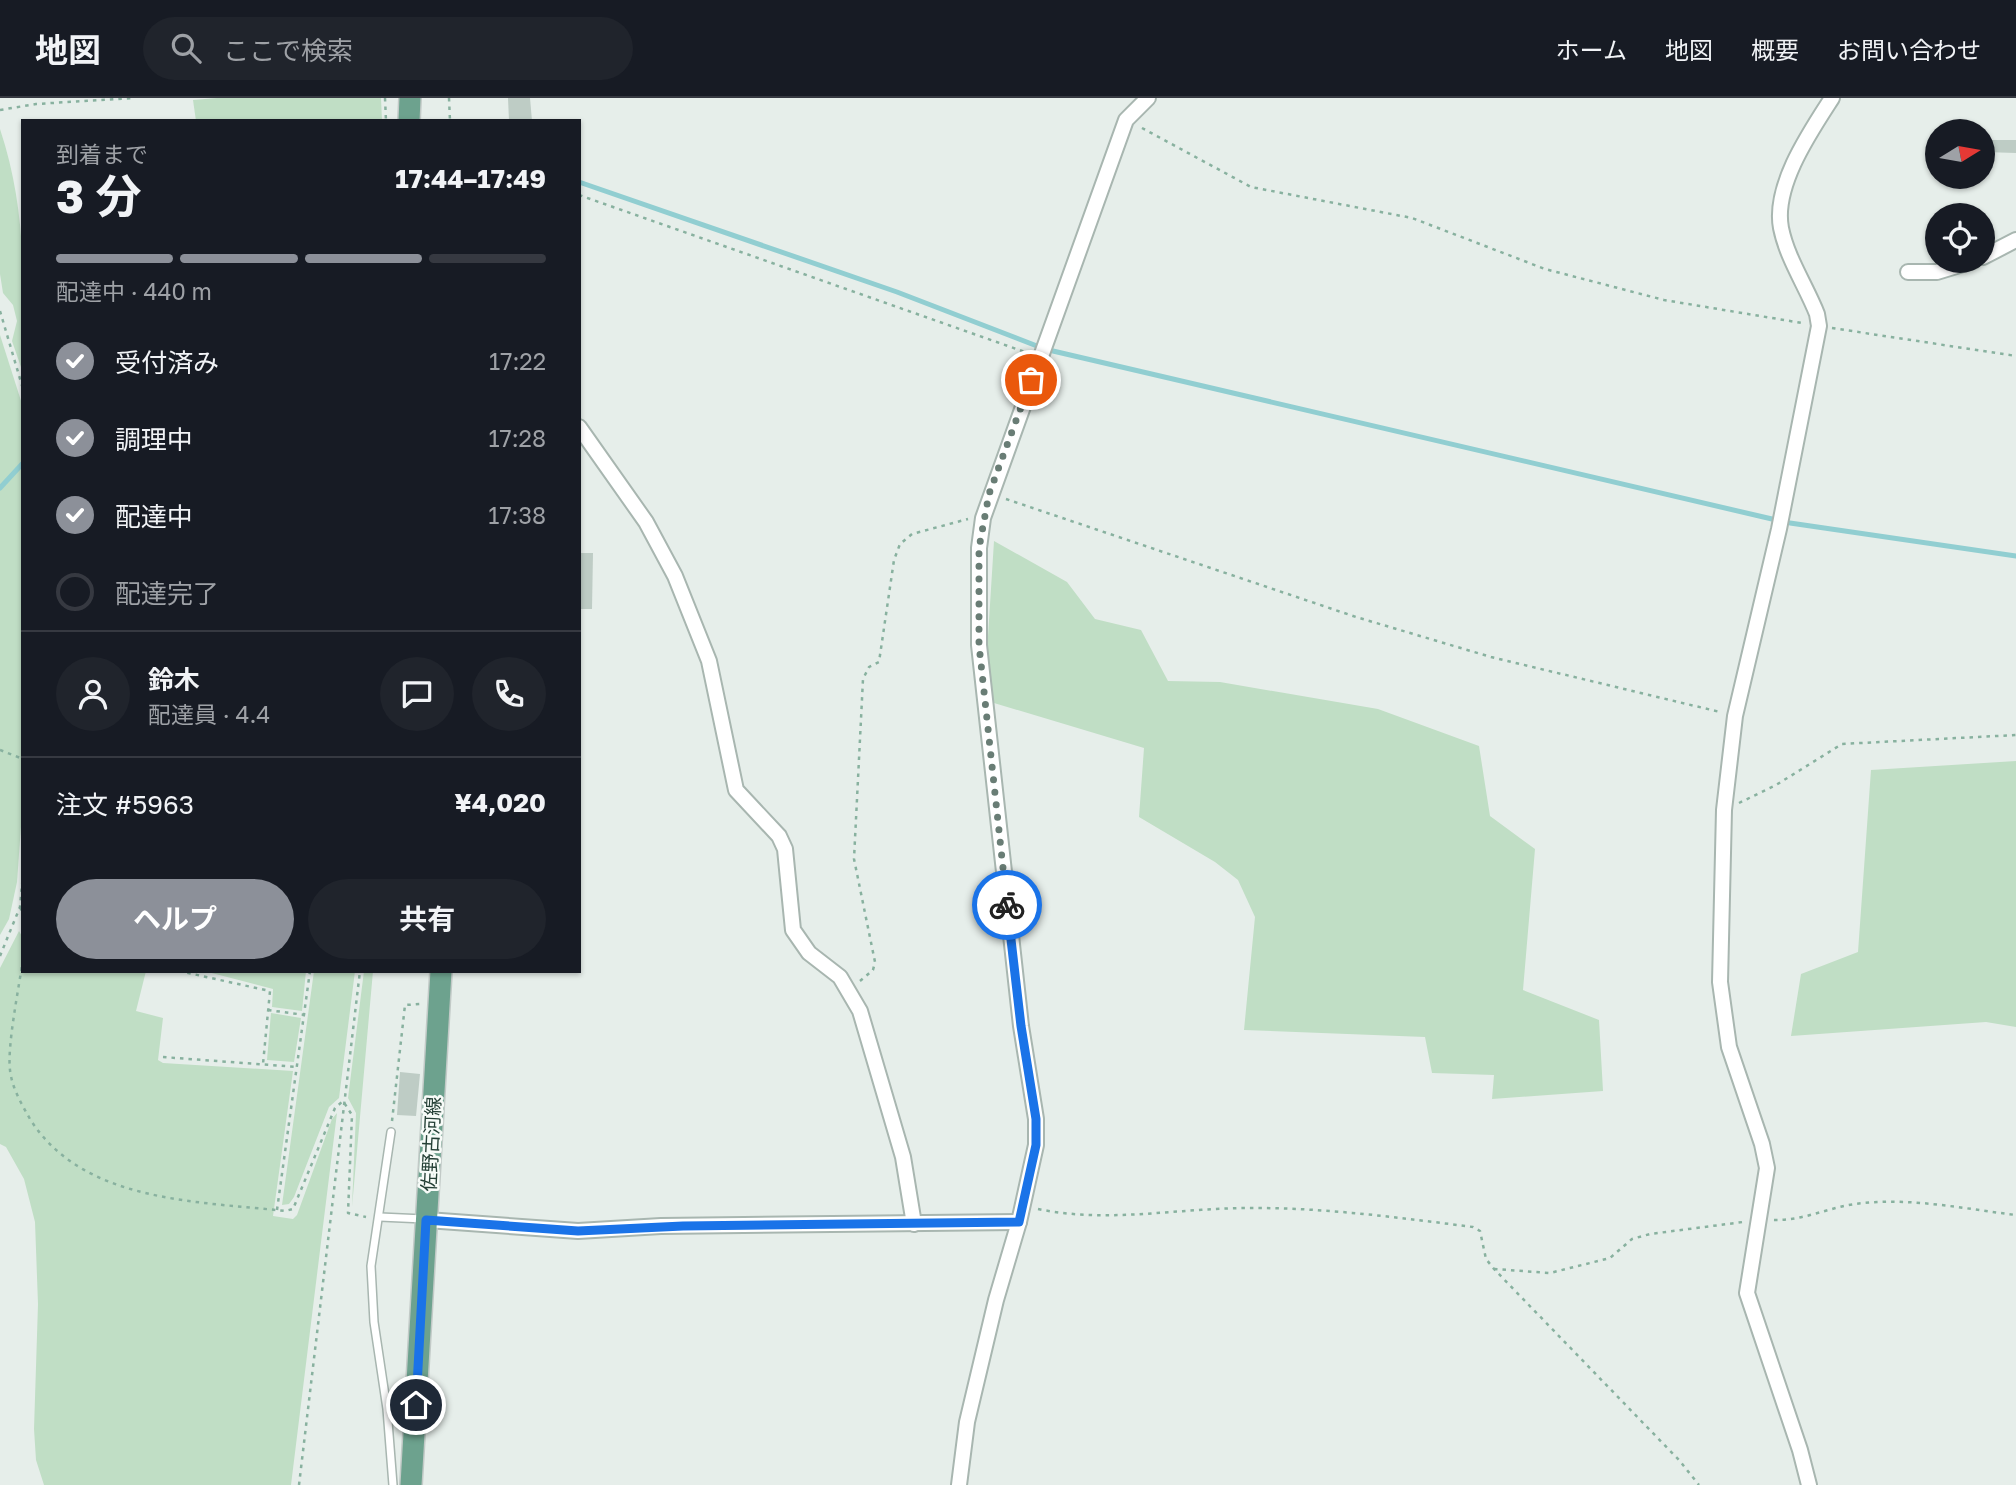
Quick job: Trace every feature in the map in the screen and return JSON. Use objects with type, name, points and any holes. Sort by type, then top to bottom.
[{"type":"main road","points":[[409,119],[410,98]]},
{"type":"main road","name":"佐野古河線","points":[[411,1485],[440,973]]},
{"type":"street","points":[[959,1485],[967,1422],[996,1300],[1023,1206],[1036,1145],[1036,1119],[1019,1013],[979,645],[979,548],[983,518],[989,494],[1126,120],[1149,98]]},
{"type":"street","points":[[1809,1485],[1800,1450],[1747,1293],[1767,1168],[1762,1144],[1729,1047],[1720,982],[1724,810],[1735,716],[1779,528],[1819,326],[1817,314],[1786,244],[1781,227],[1780,202],[1806,137],[1832,98]]},
{"type":"street","points":[[1995,251],[2016,240]]},
{"type":"street","points":[[1908,272],[1925,272]]},
{"type":"street","points":[[581,430],[646,522],[675,576],[709,661],[720,703],[729,765],[736,790],[779,836],[785,849],[793,930],[808,953],[848,988],[860,1011],[903,1157],[914,1224]]},
{"type":"street","points":[[426,1220],[578,1231],[672,1226],[1019,1222]]},
{"type":"lane","points":[[391,1132],[373,1251],[372,1287],[393,1485]]},
{"type":"lane","points":[[380,1217],[426,1220]]},
{"type":"path","points":[[0,110],[36,104],[133,98]]},
{"type":"path","points":[[385,98],[386,119]]},
{"type":"path","points":[[449,98],[450,119]]},
{"type":"path","points":[[1126,120],[1251,187],[1412,218],[1545,269],[1664,300],[2016,356]]},
{"type":"path","points":[[581,196],[1040,357]]},
{"type":"path","points":[[0,311],[21,382]]},
{"type":"path","points":[[989,494],[1356,617],[1491,657],[1735,716]]},
{"type":"path","points":[[848,988],[867,976],[875,962],[855,871],[853,827],[863,679],[869,667],[879,662],[894,560],[900,544],[912,534],[961,519],[983,518]]},
{"type":"path","points":[[1724,810],[1776,785],[1842,744],[2016,735]]},
{"type":"path","points":[[0,750],[21,758]]},
{"type":"path","points":[[0,956],[20,907],[21,896]]},
{"type":"path","points":[[21,973],[9,1069],[17,1097],[58,1155],[107,1181],[161,1198],[277,1210],[293,1209],[335,1108],[343,1101]]},
{"type":"path","points":[[188,973],[270,991],[263,1064]]},
{"type":"path","points":[[277,1210],[310,973]]},
{"type":"path","points":[[299,1485],[360,973]]},
{"type":"path","points":[[391,1132],[395,1072],[400,1059],[405,1005],[428,1005]]},
{"type":"path","points":[[268,1010],[305,1014]]},
{"type":"path","points":[[163,1057],[298,1068]]},
{"type":"path","points":[[343,1101],[352,1115],[348,1213],[380,1217]]},
{"type":"path","points":[[1494,1269],[1550,1273],[1610,1258],[1632,1239],[1650,1234],[1760,1220],[1793,1221],[1863,1203],[1918,1203],[2016,1215]]},
{"type":"path","points":[[1023,1206],[1086,1216],[1256,1208],[1384,1216],[1473,1227],[1480,1231],[1486,1259],[1494,1269],[1679,1460],[1699,1485]]},
{"type":"green space","points":[[381,98],[382,119],[196,119],[193,100]]},
{"type":"green space","points":[[0,129],[9,160],[20,220],[21,367],[12,341],[17,321],[13,305],[3,293],[0,274]]},
{"type":"green space","points":[[0,335],[21,401],[21,827],[17,882],[9,919],[0,935]]},
{"type":"green space","points":[[994,541],[1067,582],[1095,619],[1141,630],[1168,681],[1220,682],[1378,709],[1479,746],[1490,816],[1535,849],[1523,990],[1599,1020],[1603,1091],[1492,1099],[1494,1075],[1432,1073],[1425,1037],[1244,1030],[1255,917],[1238,880],[1215,862],[1139,817],[1144,748],[984,700]]},
{"type":"green space","points":[[2016,761],[2016,1027],[1986,1022],[1791,1036],[1801,974],[1858,952],[1871,770]]},
{"type":"green space","points":[[19,931],[21,973],[146,973],[136,1011],[163,1018],[158,1060],[163,1063],[293,1071],[273,1216],[293,1219],[297,1215],[332,1119],[337,1113],[291,1485],[44,1485],[36,1460],[34,1429],[38,1304],[35,1222],[24,1179],[6,1147],[0,1144],[0,968]]},
{"type":"green space","points":[[212,973],[306,973],[302,1011],[272,1007],[273,989]]},
{"type":"green space","points":[[314,973],[355,973],[339,1098],[329,1107],[294,1197],[289,1204],[282,1205]]},
{"type":"green space","points":[[364,973],[373,973],[352,1207],[356,1113],[348,1098]]},
{"type":"green space","points":[[271,1013],[301,1018],[294,1062],[267,1060]]},
{"type":"building","points":[[508,98],[530,98],[532,119],[509,119]]},
{"type":"building","points":[[1995,140],[2016,140],[2016,153],[1995,152]]},
{"type":"building","points":[[581,553],[593,553],[592,609],[581,609]]},
{"type":"building","points":[[400,1072],[420,1074],[416,1116],[397,1115]]},
{"type":"waterway","points":[[581,183],[897,292],[1037,346]]},
{"type":"waterway","points":[[1053,351],[1772,519]]},
{"type":"waterway","points":[[0,488],[21,465]]},
{"type":"waterway","points":[[1790,523],[2016,556]]},
{"type":"way so far","points":[[1007,905],[979,645],[979,548],[989,494],[1031,380]]},
{"type":"route","points":[[416,1405],[426,1220],[578,1231],[661,1226],[969,1225],[1019,1222],[1036,1145],[1036,1119],[1021,1026],[1007,905]]}]
